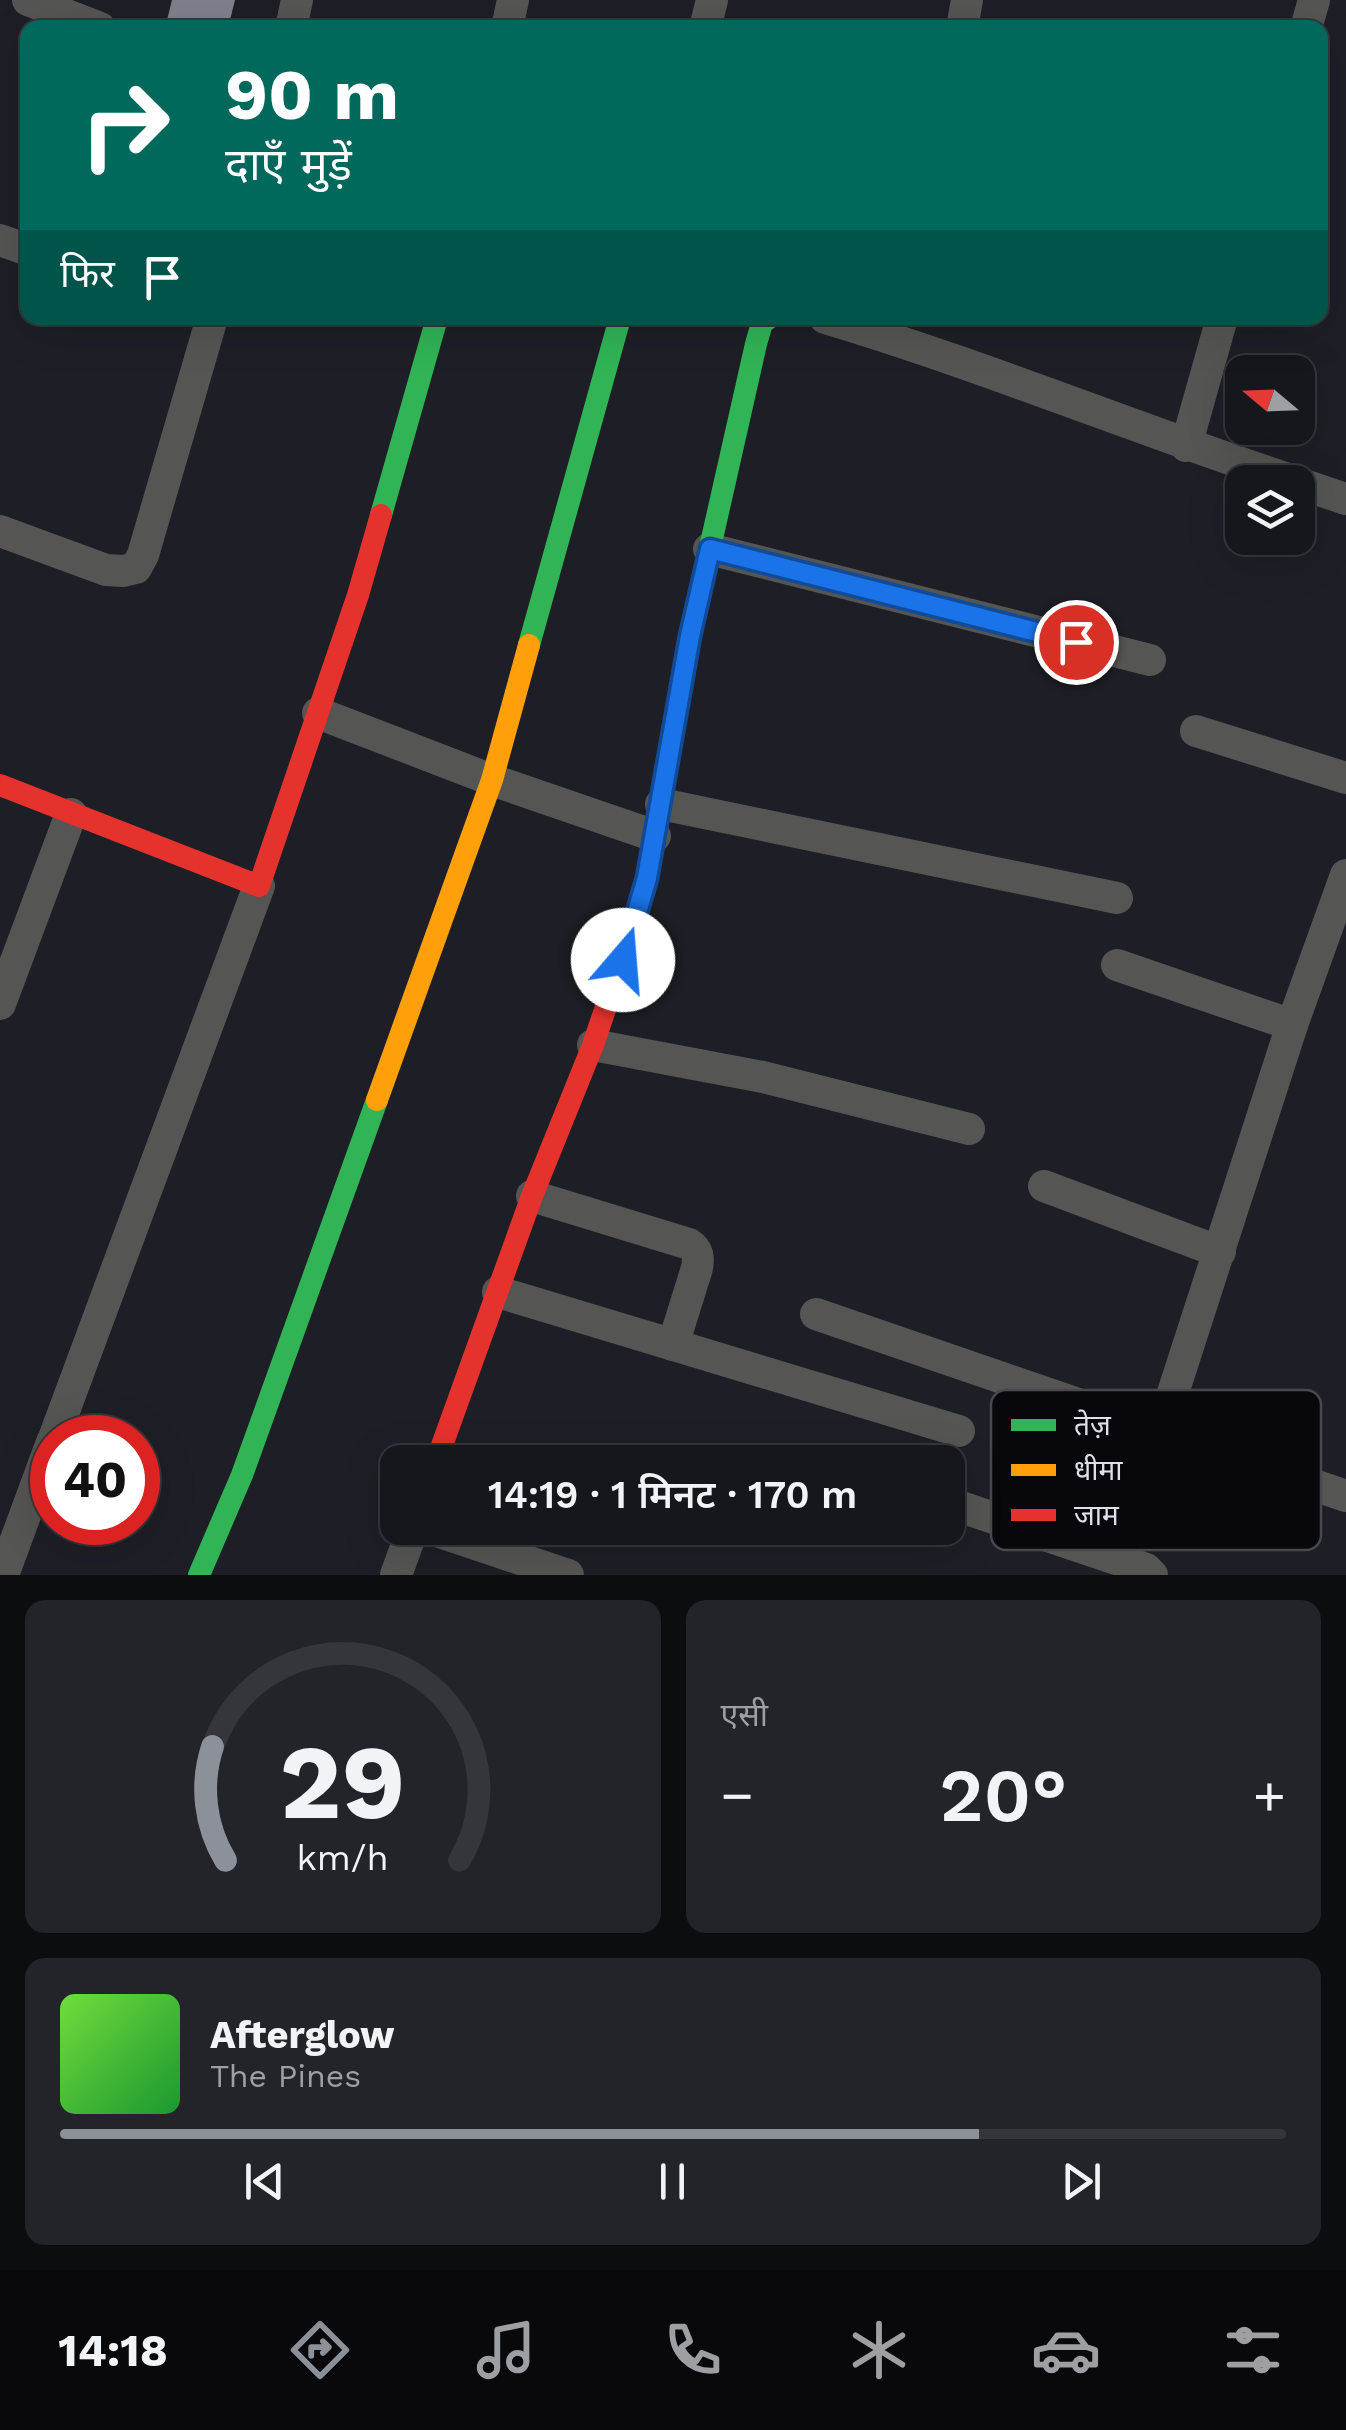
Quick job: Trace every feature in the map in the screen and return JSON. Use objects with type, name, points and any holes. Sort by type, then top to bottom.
[{"type":"street","points":[[28,0],[70,8]]},
{"type":"street","points":[[0,531],[106,570],[136,568],[144,555],[210,325]]},
{"type":"street","points":[[62,1415],[260,886],[358,596],[435,325]]},
{"type":"street","points":[[198,1575],[248,1457],[492,780],[618,325]]},
{"type":"street","points":[[442,1445],[532,1196],[594,1045],[636,920],[690,636],[762,325]]},
{"type":"street","points":[[873,325],[908,330],[1186,446],[1243,465]]},
{"type":"street","points":[[1186,446],[1220,325]]},
{"type":"street","points":[[1315,489],[1346,499]]},
{"type":"street","points":[[710,549],[1150,660]]},
{"type":"street","points":[[318,713],[492,780],[658,820],[1117,898]]},
{"type":"street","points":[[1196,731],[1346,778]]},
{"type":"street","points":[[0,786],[260,886]]},
{"type":"street","points":[[0,1004],[71,814]]},
{"type":"street","points":[[1174,1390],[1292,1025],[1346,875]]},
{"type":"street","points":[[1117,965],[1292,1025]]},
{"type":"street","points":[[594,1045],[763,1076],[969,1130]]},
{"type":"street","points":[[1044,1186],[1220,1252]]},
{"type":"street","points":[[532,1196],[694,1248],[696,1268],[673,1345]]},
{"type":"street","points":[[498,1292],[959,1431]]},
{"type":"street","points":[[816,1314],[1036,1390]]},
{"type":"street","points":[[1321,1488],[1346,1496]]},
{"type":"street","points":[[3,1575],[30,1502]]},
{"type":"street","points":[[965,1508],[991,1517]]},
{"type":"street","points":[[396,1575],[407,1545]]},
{"type":"street","points":[[479,1545],[568,1575]]},
{"type":"street","points":[[1087,1550],[1152,1575]]},
{"type":"building","points":[[172,0],[235,0],[230,20],[167,20]]},
{"type":"traffic: fast","points":[[381,515],[435,325]]},
{"type":"traffic: fast","points":[[529,645],[618,325]]},
{"type":"traffic: fast","points":[[624,954],[647,878],[690,636],[761,325]]},
{"type":"traffic: fast","points":[[199,1575],[242,1475],[377,1100]]},
{"type":"traffic: slow","points":[[377,1100],[492,780],[529,645]]},
{"type":"traffic: jam","points":[[0,785],[259,886],[358,595],[381,515]]},
{"type":"traffic: jam","points":[[442,1445],[624,954]]},
{"type":"route","points":[[623,960],[647,878],[690,636],[710,549],[1076,642]]}]
